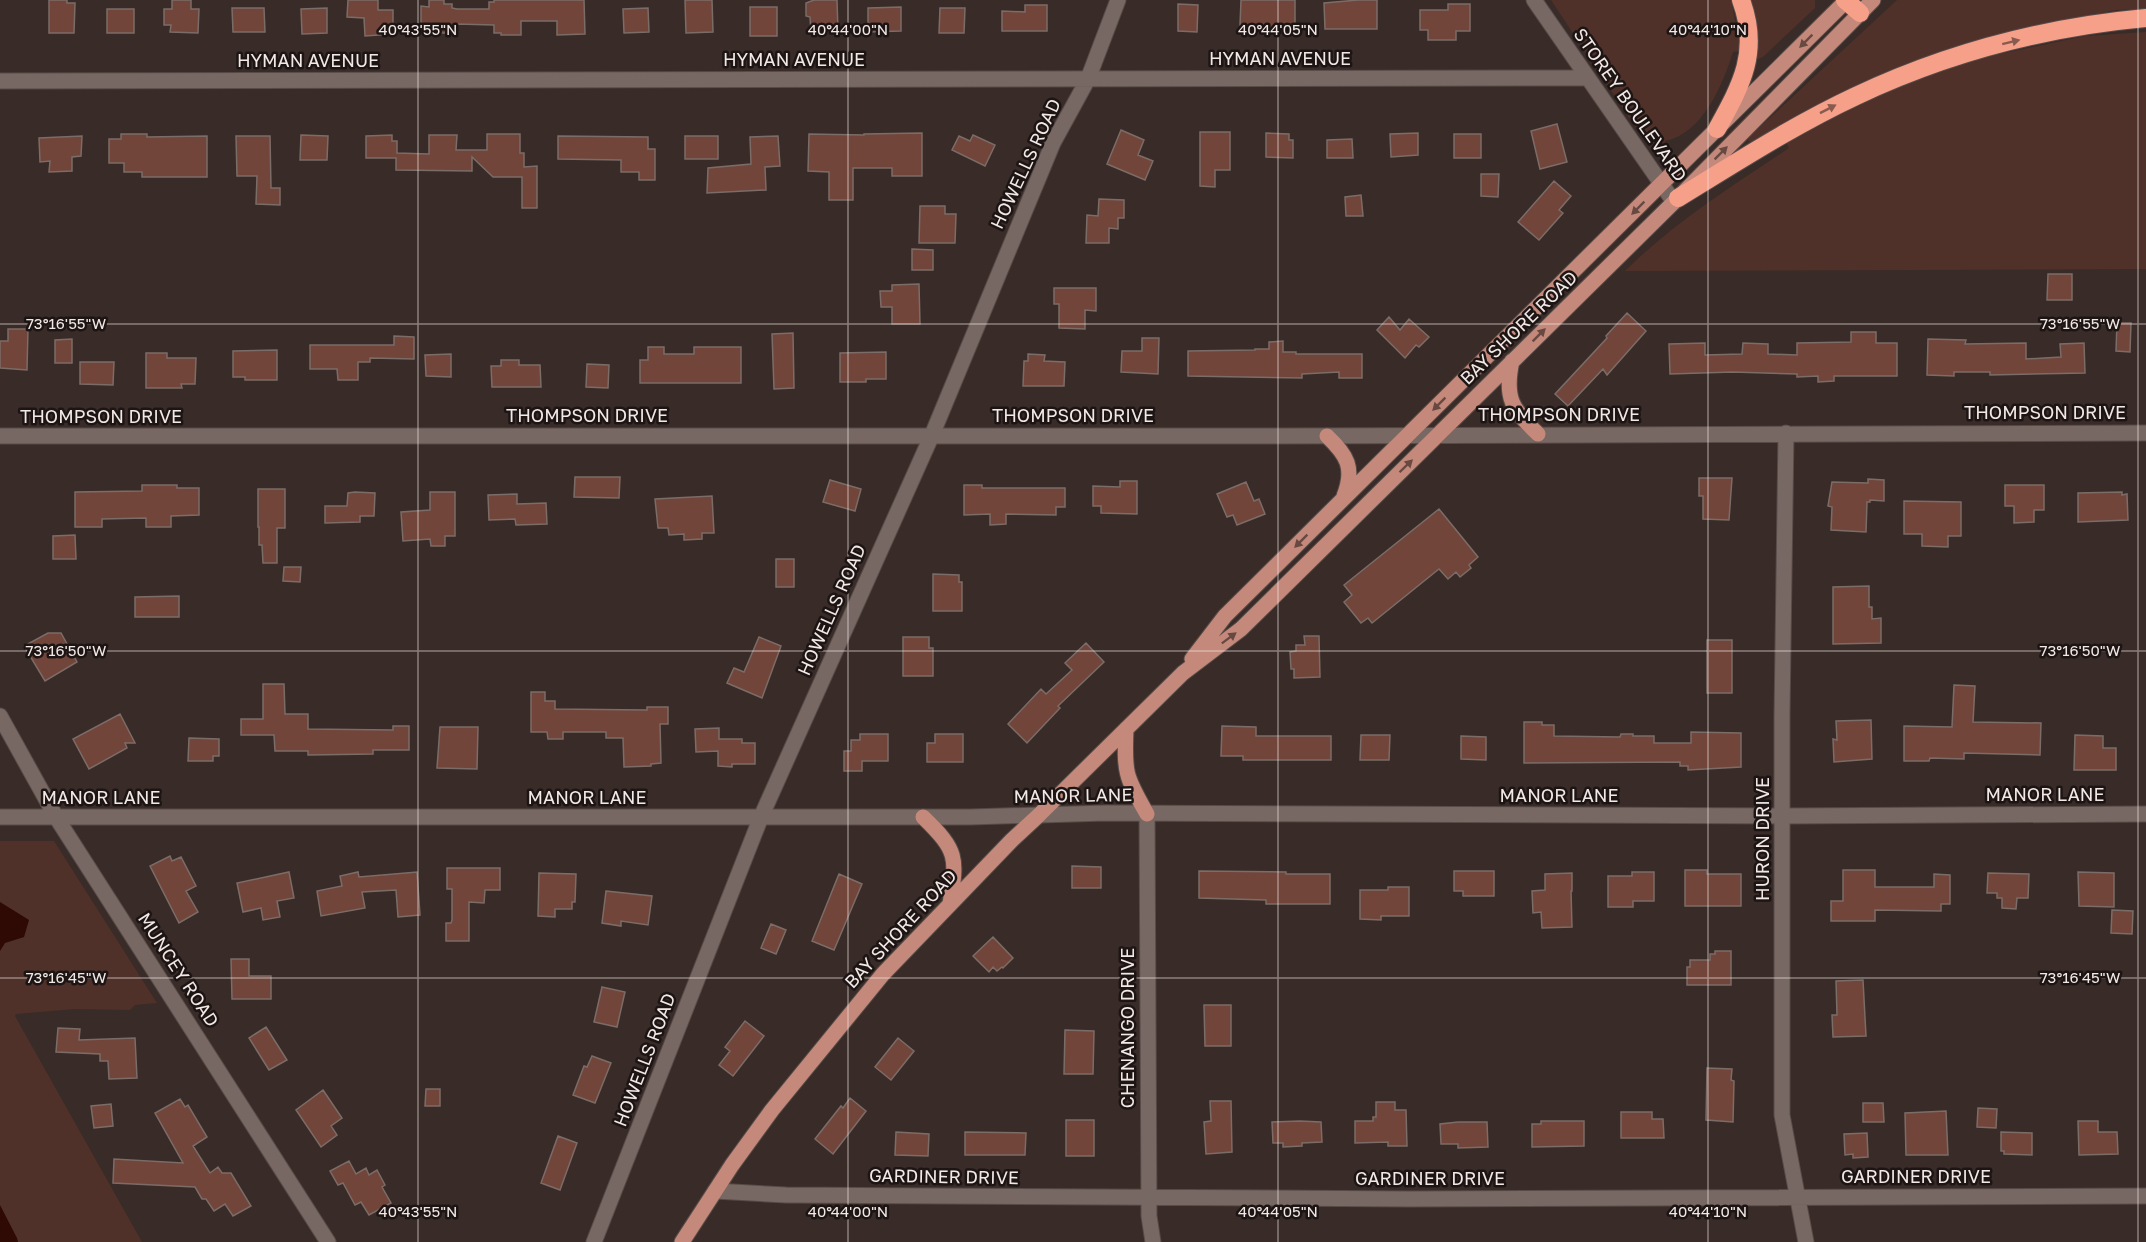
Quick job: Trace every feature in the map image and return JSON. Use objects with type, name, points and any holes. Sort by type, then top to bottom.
[{"type":"highway","points":[[1717,129],[1736,92],[1748,59],[1749,32],[1741,0]]},
{"type":"highway","points":[[1676,200],[1797,126],[1902,76],[2010,41],[2081,26],[2146,18]]},
{"type":"main road","name":"BAY SHORE ROAD","points":[[1183,673],[1225,616],[1717,129],[1854,3]]},
{"type":"main road","name":"BAY SHORE ROAD","points":[[682,1242],[772,1110],[883,974],[1012,840],[1183,673],[1241,629],[1676,200],[1854,3]]},
{"type":"main road","points":[[1512,361],[1508,389],[1511,400],[1518,413],[1538,434]]},
{"type":"main road","points":[[1327,436],[1343,453],[1349,470],[1348,486],[1343,499]]},
{"type":"main road","points":[[1126,729],[1124,760],[1127,778],[1147,814]]},
{"type":"main road","points":[[923,817],[943,836],[953,853],[955,868],[950,904]]},
{"type":"street","name":"HOWELLS ROAD","points":[[594,1242],[761,817],[932,435],[1053,143],[1089,79],[1118,0]]},
{"type":"street","name":"STOREY BOULEVARD","points":[[1534,0],[1662,184],[1676,200]]},
{"type":"street","name":"HYMAN AVENUE","points":[[0,81],[1588,78]]},
{"type":"street","name":"THOMPSON DRIVE","points":[[0,436],[1327,436],[2146,433]]},
{"type":"street","name":"HURON DRIVE","points":[[1786,434],[1782,716],[1782,1115],[1806,1242]]},
{"type":"street","name":"MUNCEY ROAD","points":[[0,716],[56,817],[328,1242]]},
{"type":"street","name":"MANOR LANE","points":[[0,817],[923,817],[1077,813],[1783,816],[2146,814]]},
{"type":"street","name":"CHENANGO DRIVE","points":[[1147,814],[1149,1216],[1153,1242]]},
{"type":"street","name":"GARDINER DRIVE","points":[[715,1191],[786,1195],[1397,1199],[2146,1196]]},
{"type":"shaded area","points":[[1551,0],[1731,0],[1741,51],[1733,52],[1717,93],[1690,129],[1678,137],[1665,141],[1664,147],[1654,146],[1634,125]]},
{"type":"shaded area","points":[[1747,0],[1815,0],[1815,8],[1763,57],[1758,59],[1754,57]]},
{"type":"shaded area","points":[[1897,0],[2146,0],[2146,9],[2116,10],[1974,41],[1857,85],[1750,142],[1747,139]]},
{"type":"shaded area","points":[[2146,32],[2146,269],[1625,271],[1643,253],[1683,221],[1789,148],[1786,142],[1875,95],[1976,59],[2085,36]]},
{"type":"shaded area","points":[[0,841],[54,841],[157,1003],[135,1005],[130,1010],[75,1009],[16,1014],[15,1016],[142,1242],[0,1242]]},
{"type":"shaded area","points":[[0,902],[29,920],[24,937],[5,943],[0,951]]},
{"type":"shaded area","points":[[0,1205],[17,1238],[18,1242],[0,1242]]},
{"type":"building","points":[[49,0],[67,0],[67,3],[75,3],[74,33],[49,33]]},
{"type":"building","points":[[172,0],[191,0],[191,9],[199,9],[198,33],[170,32],[171,25],[164,25],[164,9],[172,9]]},
{"type":"building","points":[[348,0],[378,0],[378,10],[393,10],[393,34],[365,36],[364,18],[347,17]]},
{"type":"building","points":[[429,0],[444,0],[444,4],[452,4],[452,8],[457,9],[489,9],[489,2],[494,2],[494,0],[584,0],[585,34],[557,35],[557,21],[521,21],[521,35],[494,33],[494,25],[457,24],[457,33],[430,33],[431,25],[421,25],[421,6],[429,7]]},
{"type":"building","points":[[685,0],[712,0],[713,32],[686,33]]},
{"type":"building","points":[[814,0],[837,0],[838,31],[811,32],[810,17],[806,16],[806,3]]},
{"type":"building","points":[[1241,0],[1295,0],[1295,30],[1262,30],[1262,25],[1240,25]]},
{"type":"building","points":[[1377,0],[1377,29],[1325,29],[1324,3]]},
{"type":"building","points":[[1178,4],[1198,5],[1197,32],[1178,31]]},
{"type":"building","points":[[1448,4],[1470,4],[1470,31],[1456,31],[1456,40],[1428,40],[1428,30],[1420,30],[1420,10],[1448,10]]},
{"type":"building","points":[[1025,5],[1047,5],[1047,31],[1002,31],[1002,11],[1025,12]]},
{"type":"building","points":[[750,7],[777,7],[777,36],[750,36]]},
{"type":"building","points":[[901,7],[901,31],[868,32],[868,8]]},
{"type":"building","points":[[232,8],[264,8],[265,32],[233,32]]},
{"type":"building","points":[[327,8],[327,33],[302,34],[301,9]]},
{"type":"building","points":[[648,8],[649,32],[624,33],[623,9]]},
{"type":"building","points":[[940,8],[965,8],[964,33],[939,33]]},
{"type":"building","points":[[107,9],[134,9],[134,33],[107,33]]},
{"type":"building","points":[[1557,124],[1567,162],[1540,169],[1531,131]]},
{"type":"building","points":[[1121,130],[1144,140],[1138,155],[1153,161],[1145,180],[1107,164]]},
{"type":"building","points":[[1200,132],[1230,132],[1230,170],[1215,170],[1215,187],[1200,186]]},
{"type":"building","points":[[922,133],[922,176],[892,176],[892,168],[853,168],[853,200],[829,200],[829,172],[808,171],[809,134]]},
{"type":"building","points":[[1266,133],[1289,134],[1289,140],[1293,140],[1293,158],[1266,157]]},
{"type":"building","points":[[1418,133],[1418,155],[1391,157],[1390,134]]},
{"type":"building","points":[[121,134],[147,134],[147,137],[207,136],[207,177],[142,177],[142,172],[124,172],[124,163],[109,163],[109,139],[121,139]]},
{"type":"building","points":[[487,134],[520,134],[520,153],[524,153],[524,167],[537,166],[537,208],[522,208],[522,177],[493,177],[472,157],[472,171],[396,170],[396,158],[366,158],[366,136],[392,135],[392,141],[397,141],[397,153],[429,154],[429,135],[457,135],[456,150],[487,150]]},
{"type":"building","points":[[1454,134],[1481,134],[1481,158],[1454,158]]},
{"type":"building","points":[[301,135],[328,136],[327,160],[300,160]]},
{"type":"building","points":[[973,135],[995,145],[985,166],[952,150],[959,136],[970,141]]},
{"type":"building","points":[[82,136],[81,156],[72,157],[72,171],[49,172],[50,161],[40,162],[39,138]]},
{"type":"building","points":[[236,136],[270,136],[271,188],[280,188],[280,205],[256,204],[257,176],[237,176]]},
{"type":"building","points":[[558,136],[648,137],[648,149],[655,149],[655,180],[639,180],[639,172],[621,172],[621,160],[558,159]]},
{"type":"building","points":[[685,136],[718,136],[718,159],[685,159]]},
{"type":"building","points":[[778,136],[780,166],[765,167],[766,190],[707,193],[708,168],[751,164],[750,137]]},
{"type":"building","points":[[1352,139],[1353,158],[1327,158],[1327,140]]},
{"type":"building","points":[[1481,174],[1499,174],[1498,197],[1481,196]]},
{"type":"building","points":[[1554,181],[1571,196],[1559,210],[1563,213],[1539,240],[1518,222]]},
{"type":"building","points":[[1361,195],[1363,216],[1346,216],[1345,197]]},
{"type":"building","points":[[1099,199],[1124,200],[1124,218],[1118,218],[1118,229],[1109,228],[1109,243],[1086,243],[1087,215],[1098,216]]},
{"type":"building","points":[[920,206],[945,206],[945,214],[956,214],[955,243],[919,243]]},
{"type":"building","points":[[912,249],[933,250],[933,270],[912,270]]},
{"type":"building","points":[[2048,274],[2072,274],[2072,300],[2047,300]]},
{"type":"building","points":[[919,284],[920,324],[892,324],[892,307],[881,307],[880,291],[892,291],[892,285]]},
{"type":"building","points":[[1054,288],[1096,288],[1096,311],[1085,310],[1085,329],[1059,328],[1059,304],[1054,304]]},
{"type":"building","points":[[1627,313],[1646,331],[1607,375],[1603,369],[1568,406],[1555,394]]},
{"type":"building","points":[[1389,317],[1400,330],[1409,319],[1429,337],[1419,347],[1416,345],[1405,358],[1377,330]]},
{"type":"building","points":[[2117,323],[2131,323],[2130,352],[2116,351]]},
{"type":"building","points":[[8,329],[28,329],[27,370],[0,368],[0,341],[8,341]]},
{"type":"building","points":[[1851,332],[1876,332],[1876,343],[1897,343],[1897,376],[1834,376],[1834,381],[1818,382],[1818,376],[1797,377],[1797,374],[1733,372],[1670,374],[1669,344],[1705,343],[1705,355],[1742,354],[1743,343],[1768,344],[1768,354],[1797,355],[1797,343],[1851,342]]},
{"type":"building","points":[[793,333],[794,388],[774,389],[772,334]]},
{"type":"building","points":[[394,336],[414,337],[414,359],[370,358],[370,362],[358,362],[358,380],[338,380],[337,369],[310,369],[310,345],[394,345]]},
{"type":"building","points":[[1142,338],[1159,338],[1158,374],[1121,372],[1122,351],[1142,351]]},
{"type":"building","points":[[72,339],[72,363],[55,363],[55,340]]},
{"type":"building","points":[[1928,339],[1966,340],[1965,344],[2026,343],[2026,359],[2061,357],[2060,344],[2084,343],[2085,373],[1990,375],[1990,372],[1954,372],[1954,376],[1927,375]]},
{"type":"building","points":[[1283,341],[1283,352],[1362,354],[1362,378],[1339,378],[1339,372],[1302,374],[1302,378],[1188,376],[1188,351],[1269,349],[1269,342]]},
{"type":"building","points":[[648,347],[664,347],[664,354],[694,354],[694,347],[741,347],[741,383],[640,383],[640,360],[648,360]]},
{"type":"building","points":[[277,350],[277,380],[245,380],[245,377],[233,377],[233,351]]},
{"type":"building","points":[[886,352],[886,379],[840,382],[840,353]]},
{"type":"building","points":[[146,353],[167,353],[167,358],[196,358],[195,384],[181,384],[182,388],[146,388]]},
{"type":"building","points":[[451,354],[451,377],[426,376],[425,355]]},
{"type":"building","points":[[1028,354],[1045,355],[1044,361],[1065,362],[1064,386],[1023,386],[1024,361],[1028,361]]},
{"type":"building","points":[[501,360],[519,360],[519,365],[540,365],[541,387],[492,387],[491,366],[501,366]]},
{"type":"building","points":[[80,362],[114,362],[113,385],[80,384]]},
{"type":"building","points":[[587,364],[609,365],[608,388],[586,387]]},
{"type":"building","points":[[575,477],[620,477],[619,498],[574,497]]},
{"type":"building","points":[[1699,478],[1732,478],[1729,520],[1703,519],[1703,496],[1699,496]]},
{"type":"building","points":[[1868,479],[1884,480],[1884,501],[1870,500],[1867,502],[1866,532],[1831,530],[1832,507],[1828,506],[1832,482],[1868,483]]},
{"type":"building","points":[[830,480],[861,489],[855,511],[823,502]]},
{"type":"building","points":[[1120,481],[1137,481],[1137,514],[1101,513],[1101,506],[1093,506],[1093,486],[1120,487]]},
{"type":"building","points":[[1246,482],[1254,501],[1259,499],[1265,514],[1237,525],[1233,515],[1227,517],[1217,494]]},
{"type":"building","points":[[142,485],[177,485],[177,488],[199,488],[199,515],[171,516],[171,527],[146,527],[146,518],[102,519],[102,527],[75,527],[75,492],[142,491]]},
{"type":"building","points":[[964,485],[982,485],[982,488],[1065,488],[1065,507],[1056,507],[1056,515],[1006,514],[1006,524],[990,525],[990,514],[964,515]]},
{"type":"building","points":[[2005,485],[2044,485],[2044,510],[2034,510],[2034,522],[2014,523],[2014,506],[2005,506]]},
{"type":"building","points":[[258,489],[285,489],[285,528],[277,528],[277,563],[263,563],[262,545],[259,545]]},
{"type":"building","points":[[430,492],[455,492],[455,536],[445,536],[445,546],[431,546],[430,539],[403,541],[401,512],[430,510]]},
{"type":"building","points":[[2122,492],[2122,495],[2127,494],[2128,520],[2078,522],[2078,493]]},
{"type":"building","points":[[348,493],[375,493],[374,516],[360,516],[360,522],[325,523],[325,506],[347,506]]},
{"type":"building","points":[[517,494],[517,504],[546,503],[547,524],[516,525],[515,519],[489,520],[488,495]]},
{"type":"building","points":[[712,496],[714,533],[702,533],[702,539],[684,540],[684,534],[669,535],[668,528],[658,528],[655,499]]},
{"type":"building","points":[[1904,501],[1961,502],[1961,536],[1948,536],[1948,547],[1922,546],[1922,534],[1904,534]]},
{"type":"building","points":[[1439,509],[1478,557],[1469,565],[1471,568],[1460,577],[1456,572],[1448,579],[1439,569],[1372,623],[1368,618],[1361,623],[1344,602],[1352,595],[1344,585]]},
{"type":"building","points":[[75,535],[76,559],[53,559],[53,536]]},
{"type":"building","points":[[776,559],[794,559],[794,587],[776,587]]},
{"type":"building","points":[[284,567],[301,567],[300,582],[283,581]]},
{"type":"building","points":[[933,574],[959,575],[959,582],[962,582],[962,611],[933,611]]},
{"type":"building","points":[[1869,586],[1869,607],[1872,607],[1872,619],[1881,618],[1881,643],[1833,644],[1833,587]]},
{"type":"building","points":[[179,596],[179,617],[135,617],[135,597]]},
{"type":"building","points":[[48,633],[61,633],[77,662],[45,681],[24,646]]},
{"type":"building","points":[[1304,636],[1319,636],[1320,677],[1294,678],[1290,652],[1296,651],[1296,645],[1305,645]]},
{"type":"building","points":[[759,637],[781,646],[762,698],[727,683],[734,668],[744,672]]},
{"type":"building","points":[[903,637],[929,637],[929,648],[933,648],[933,676],[903,676]]},
{"type":"building","points":[[1707,640],[1732,640],[1732,693],[1707,693]]},
{"type":"building","points":[[1086,643],[1104,662],[1058,706],[1060,708],[1027,743],[1008,724],[1041,689],[1046,694],[1072,670],[1065,663]]},
{"type":"building","points":[[263,684],[284,684],[285,714],[308,714],[308,729],[393,730],[393,726],[409,726],[409,750],[373,750],[373,754],[308,755],[308,751],[275,751],[274,735],[241,735],[241,719],[263,719]]},
{"type":"building","points":[[1954,685],[1975,686],[1973,722],[2041,723],[2040,755],[1964,753],[1964,759],[1930,758],[1929,761],[1904,761],[1904,726],[1952,727]]},
{"type":"building","points":[[531,692],[545,692],[545,701],[555,701],[555,709],[647,710],[647,707],[668,707],[668,724],[660,724],[661,763],[651,764],[651,766],[624,767],[623,738],[606,738],[606,732],[563,732],[563,739],[548,739],[547,732],[531,732]]},
{"type":"building","points":[[120,714],[135,743],[125,743],[127,748],[89,769],[73,739]]},
{"type":"building","points":[[1871,720],[1872,759],[1834,762],[1833,739],[1837,740],[1836,721]]},
{"type":"building","points":[[1524,722],[1554,725],[1554,736],[1620,737],[1621,734],[1633,734],[1633,736],[1654,736],[1654,743],[1691,743],[1691,732],[1741,733],[1741,767],[1688,770],[1688,766],[1680,766],[1680,762],[1524,763]]},
{"type":"building","points":[[1222,726],[1256,727],[1256,736],[1331,736],[1331,760],[1243,760],[1243,756],[1221,756]]},
{"type":"building","points":[[440,727],[478,727],[477,769],[437,768]]},
{"type":"building","points":[[719,728],[719,739],[742,739],[742,743],[755,743],[755,764],[718,766],[718,751],[696,752],[695,729]]},
{"type":"building","points":[[860,734],[888,734],[888,761],[862,761],[862,771],[844,771],[844,751],[851,751],[851,740],[860,740]]},
{"type":"building","points":[[935,734],[963,734],[963,762],[927,762],[927,743],[935,743]]},
{"type":"building","points":[[1361,735],[1390,735],[1389,760],[1360,760]]},
{"type":"building","points":[[2075,735],[2103,736],[2103,748],[2116,748],[2116,770],[2074,770]]},
{"type":"building","points":[[1461,736],[1486,737],[1486,760],[1461,759]]},
{"type":"building","points":[[189,738],[219,739],[219,756],[213,756],[213,761],[188,761]]},
{"type":"building","points":[[170,856],[172,861],[181,857],[196,886],[186,891],[198,912],[179,923],[150,866]]},
{"type":"building","points":[[1072,866],[1101,867],[1101,888],[1072,888]]},
{"type":"building","points":[[447,868],[500,868],[500,890],[485,890],[484,903],[469,902],[469,941],[446,941],[446,923],[451,923],[452,920],[452,889],[447,889]]},
{"type":"building","points":[[1685,870],[1707,870],[1707,874],[1741,874],[1741,906],[1685,906]]},
{"type":"building","points":[[1843,870],[1875,870],[1875,887],[1934,887],[1934,874],[1950,875],[1950,904],[1941,904],[1941,911],[1875,910],[1875,921],[1831,921],[1831,901],[1843,901]]},
{"type":"building","points":[[1199,871],[1330,874],[1330,904],[1266,904],[1266,900],[1199,898]]},
{"type":"building","points":[[1454,871],[1494,871],[1494,896],[1463,896],[1463,891],[1454,891]]},
{"type":"building","points":[[289,872],[294,898],[277,901],[280,917],[263,920],[261,908],[243,912],[237,883]]},
{"type":"building","points":[[358,872],[359,877],[417,872],[420,915],[398,917],[396,890],[362,892],[365,908],[321,916],[317,891],[342,886],[340,876]]},
{"type":"building","points":[[1632,872],[1654,872],[1654,901],[1633,901],[1633,907],[1608,907],[1608,876],[1632,876]]},
{"type":"building","points":[[2078,872],[2114,873],[2114,907],[2079,906]]},
{"type":"building","points":[[539,873],[576,874],[575,902],[572,902],[572,909],[555,909],[555,917],[538,916]]},
{"type":"building","points":[[1572,873],[1572,927],[1542,928],[1541,912],[1533,913],[1532,891],[1545,890],[1545,874]]},
{"type":"building","points":[[1988,873],[2029,874],[2028,898],[2017,898],[2016,909],[2002,908],[2002,898],[1997,898],[1997,893],[1987,893]]},
{"type":"building","points":[[839,874],[862,884],[834,950],[812,941]]},
{"type":"building","points":[[1388,887],[1409,887],[1409,916],[1381,916],[1381,920],[1360,919],[1360,890],[1388,890]]},
{"type":"building","points":[[606,891],[652,896],[648,925],[621,921],[621,926],[602,923]]},
{"type":"building","points":[[2112,910],[2133,911],[2132,934],[2111,933]]},
{"type":"building","points":[[771,924],[786,930],[776,954],[761,948]]},
{"type":"building","points":[[993,937],[1013,958],[1003,968],[997,971],[993,967],[989,972],[973,956]]},
{"type":"building","points":[[1715,951],[1731,951],[1731,985],[1687,985],[1687,967],[1690,967],[1690,960],[1710,960],[1710,954],[1715,954]]},
{"type":"building","points":[[231,959],[249,959],[249,976],[271,976],[271,999],[232,999]]},
{"type":"building","points":[[1863,980],[1866,1036],[1833,1037],[1832,1015],[1837,1015],[1836,981]]},
{"type":"building","points":[[602,987],[625,992],[617,1027],[594,1022]]},
{"type":"building","points":[[1204,1005],[1231,1005],[1231,1046],[1205,1046]]},
{"type":"building","points":[[745,1021],[764,1036],[733,1076],[719,1065],[730,1051],[725,1047]]},
{"type":"building","points":[[266,1027],[287,1060],[269,1070],[249,1038]]},
{"type":"building","points":[[58,1028],[80,1029],[79,1040],[135,1038],[137,1078],[109,1079],[108,1061],[100,1061],[100,1054],[56,1052]]},
{"type":"building","points":[[1065,1030],[1094,1031],[1093,1074],[1064,1074]]},
{"type":"building","points":[[898,1038],[914,1051],[891,1080],[875,1067]]},
{"type":"building","points":[[592,1056],[611,1063],[595,1103],[573,1095],[584,1066],[587,1067]]},
{"type":"building","points":[[1707,1068],[1732,1069],[1733,1122],[1706,1120]]},
{"type":"building","points":[[426,1089],[440,1089],[440,1106],[425,1106]]},
{"type":"building","points":[[323,1090],[342,1118],[331,1126],[337,1135],[321,1147],[296,1110]]},
{"type":"building","points":[[850,1098],[866,1111],[833,1154],[815,1139]]},
{"type":"building","points":[[180,1099],[185,1107],[188,1105],[207,1137],[193,1146],[210,1173],[218,1167],[222,1173],[231,1173],[251,1206],[233,1216],[225,1204],[214,1211],[206,1199],[202,1199],[195,1187],[113,1183],[114,1159],[183,1163],[155,1113]]},
{"type":"building","points":[[1210,1101],[1231,1101],[1232,1152],[1206,1154],[1204,1122],[1211,1121]]},
{"type":"building","points":[[1376,1102],[1395,1102],[1395,1110],[1406,1110],[1407,1146],[1388,1146],[1388,1142],[1355,1143],[1355,1121],[1373,1121],[1373,1117],[1376,1117]]},
{"type":"building","points":[[1863,1103],[1883,1103],[1884,1122],[1863,1122]]},
{"type":"building","points":[[111,1104],[113,1126],[94,1128],[91,1106]]},
{"type":"building","points":[[1978,1108],[1997,1109],[1996,1128],[1977,1127]]},
{"type":"building","points":[[1946,1111],[1948,1155],[1906,1155],[1905,1113]]},
{"type":"building","points":[[1621,1112],[1652,1112],[1652,1119],[1663,1119],[1664,1138],[1621,1138]]},
{"type":"building","points":[[1066,1120],[1094,1120],[1094,1156],[1066,1156]]},
{"type":"building","points":[[1541,1121],[1584,1121],[1584,1146],[1532,1147],[1532,1124],[1541,1124]]},
{"type":"building","points":[[2078,1121],[2098,1121],[2098,1132],[2117,1132],[2118,1154],[2079,1155]]},
{"type":"building","points":[[1272,1122],[1321,1122],[1322,1142],[1283,1147],[1283,1143],[1273,1143]]},
{"type":"building","points":[[1487,1122],[1488,1147],[1458,1148],[1458,1144],[1441,1144],[1440,1124]]},
{"type":"building","points":[[896,1132],[929,1134],[928,1156],[895,1155]]},
{"type":"building","points":[[965,1132],[1026,1133],[1025,1155],[965,1155]]},
{"type":"building","points":[[2001,1132],[2032,1133],[2032,1155],[2004,1154],[2004,1151],[2001,1151]]},
{"type":"building","points":[[1867,1133],[1868,1157],[1853,1158],[1853,1154],[1845,1155],[1844,1134]]},
{"type":"building","points":[[558,1136],[577,1143],[560,1190],[541,1183]]},
{"type":"building","points":[[349,1161],[356,1174],[366,1168],[369,1175],[377,1170],[385,1185],[382,1187],[391,1203],[369,1215],[361,1202],[355,1205],[343,1183],[338,1185],[330,1171]]}]
